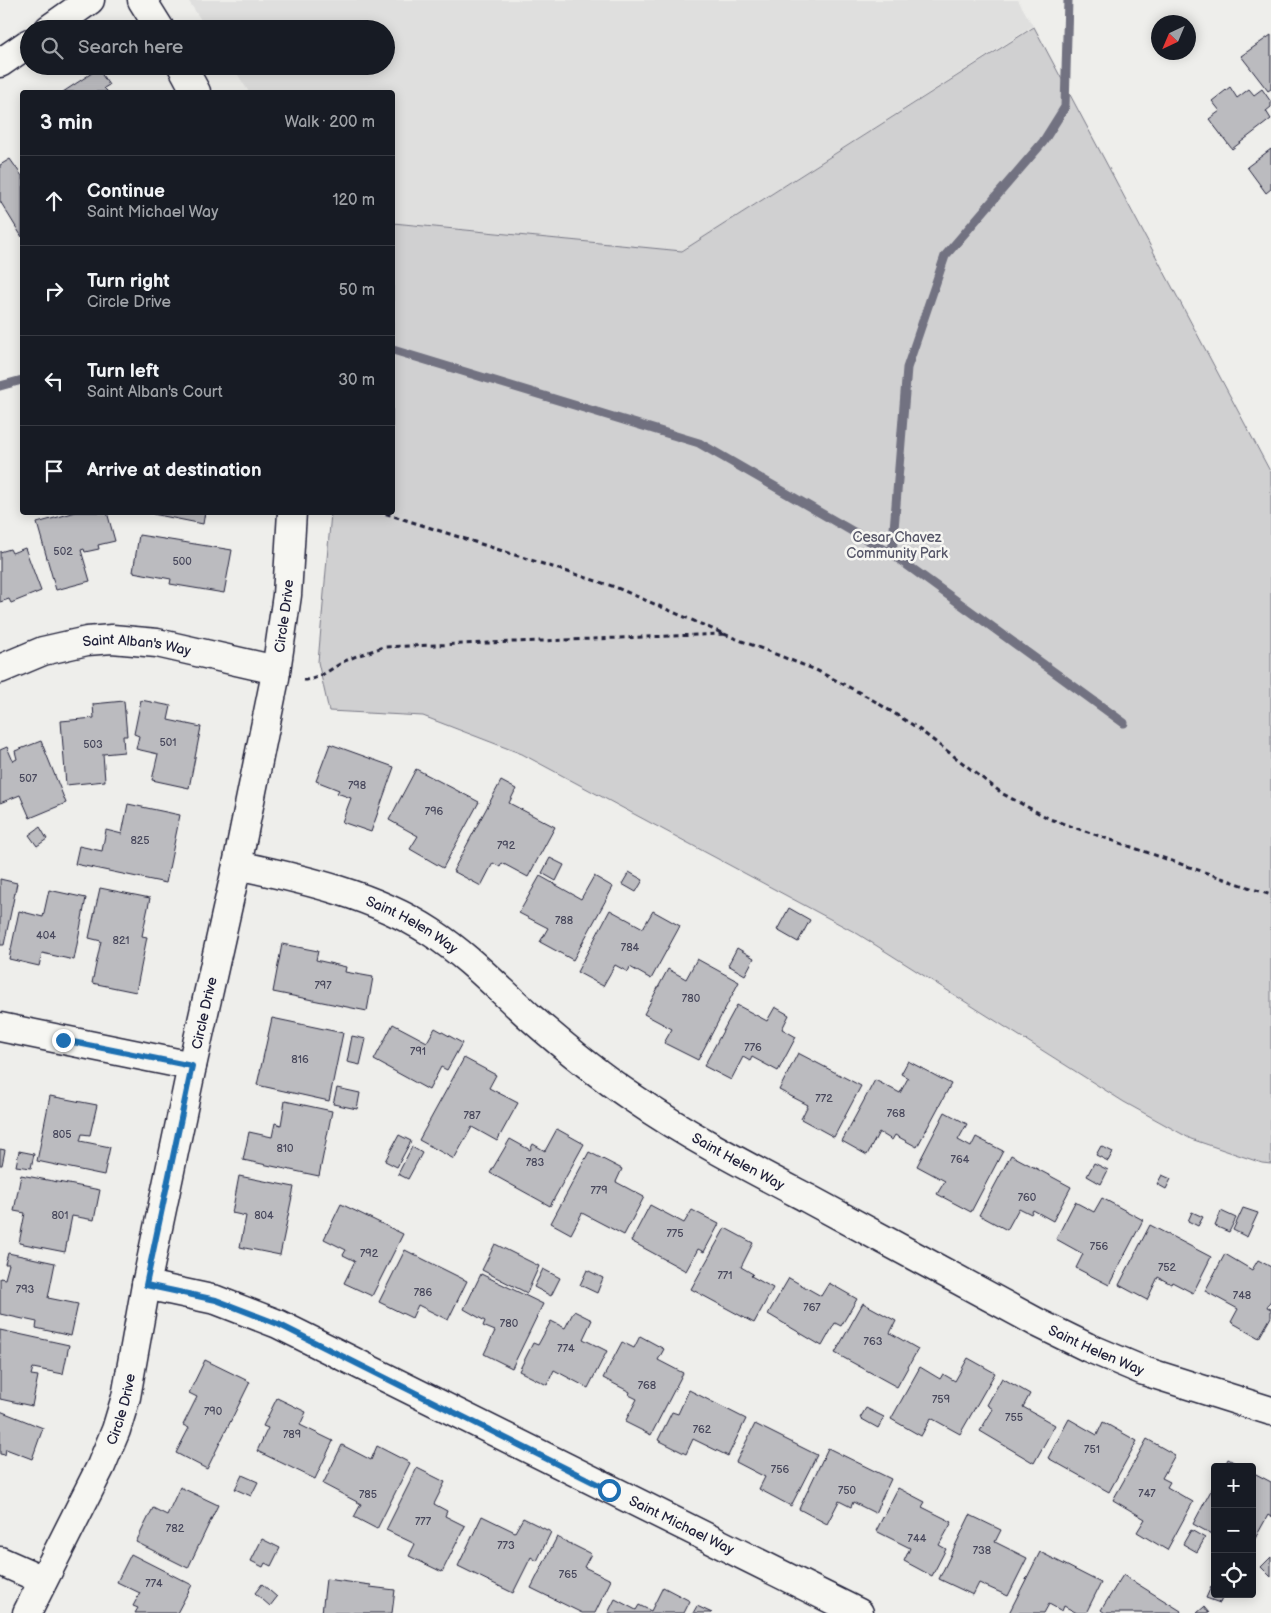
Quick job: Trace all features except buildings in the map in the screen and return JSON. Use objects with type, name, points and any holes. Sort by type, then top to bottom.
[{"type":"street","points":[[62,20],[90,0]]},
{"type":"street","points":[[142,0],[154,20]]},
{"type":"street","points":[[0,63],[20,49]]},
{"type":"street","points":[[187,75],[195,90]]},
{"type":"street","name":"Circle Drive","points":[[27,1613],[83,1503],[116,1430],[126,1397],[146,1285],[237,865],[276,674],[287,595],[292,515]]},
{"type":"street","name":"Saint Alban's Way","points":[[0,669],[51,649],[87,641],[131,639],[156,643],[276,674]]},
{"type":"street","name":"Saint Helen Way","points":[[237,865],[277,874],[346,894],[381,906],[408,919],[463,956],[564,1047],[600,1075],[634,1099],[737,1161],[1038,1323],[1087,1347],[1144,1371],[1271,1411]]},
{"type":"street","points":[[0,1027],[192,1066]]},
{"type":"street","name":"Saint Michael Way","points":[[146,1285],[216,1300],[278,1324],[858,1613]]},
{"type":"street","points":[[0,1561],[43,1580]]},
{"type":"path","points":[[391,515],[615,588],[816,670],[868,697],[916,727],[1003,794],[1050,819],[1271,895]]},
{"type":"path","points":[[276,674],[308,680],[346,660],[383,648],[724,634]]},
{"type":"shaded area","points":[[188,0],[1018,0],[1033,26],[682,251],[395,223],[395,90],[248,90],[238,75],[395,75],[395,20],[201,20]]},
{"type":"green space","name":"Cesar Chavez Community Park","points":[[1034,27],[1271,473],[1271,1164],[1262,1163],[1191,1139],[1124,1102],[858,934],[522,754],[423,716],[329,711],[318,662],[331,515],[395,515],[395,223],[682,251]]},
{"type":"waterway","points":[[892,554],[907,368],[945,256],[1043,142],[1065,107],[1068,0]]},
{"type":"waterway","points":[[395,351],[699,443],[892,554],[1124,723]]},
{"type":"waterway","points":[[0,386],[20,381]]},
{"type":"route","points":[[63,1040],[192,1066],[146,1285],[234,1305],[278,1324],[609,1490]]}]
